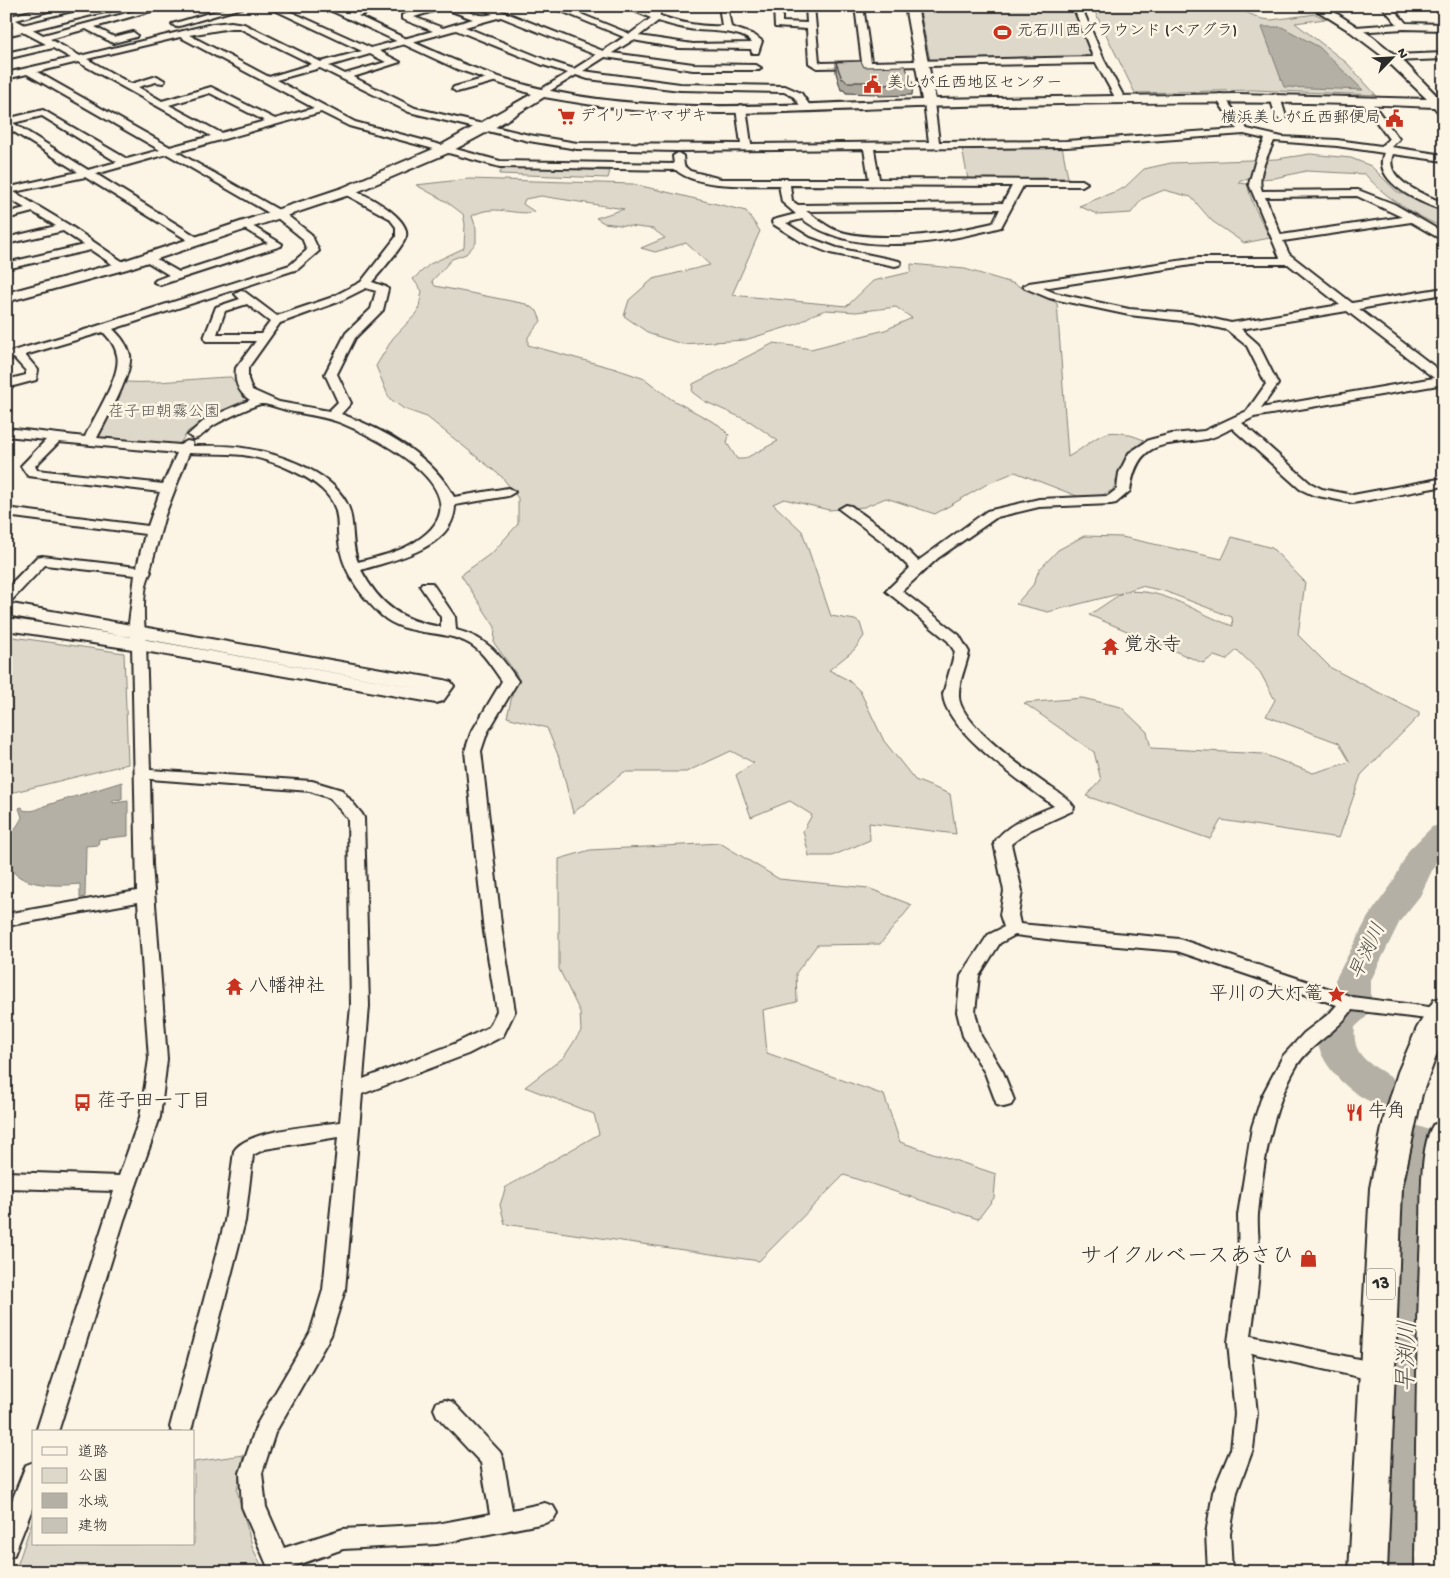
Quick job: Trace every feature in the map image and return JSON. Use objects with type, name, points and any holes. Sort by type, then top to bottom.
[{"type":"main road","name":"13","points":[[1368,1572],[1386,1188],[1394,1138],[1421,1052],[1442,1012]]},
{"type":"main road","points":[[1434,1572],[1439,1516],[1439,1177],[1444,1133]]},
{"type":"street","points":[[7,20],[62,6]]},
{"type":"street","points":[[6,33],[117,6]]},
{"type":"street","points":[[42,38],[164,6]]},
{"type":"street","points":[[170,26],[244,6]]},
{"type":"street","points":[[270,6],[394,62],[344,77]]},
{"type":"street","points":[[327,6],[494,79],[544,92],[636,106],[741,108],[1220,97],[1275,97],[1442,106]]},
{"type":"street","points":[[348,16],[385,6]]},
{"type":"street","points":[[440,30],[405,17],[443,6],[480,19]]},
{"type":"street","points":[[481,6],[602,54],[693,67],[756,68]]},
{"type":"street","points":[[553,6],[632,37],[676,45],[729,48],[755,46]]},
{"type":"street","points":[[626,6],[656,18],[692,28],[727,29],[751,37],[757,41],[755,46],[758,88]]},
{"type":"street","points":[[6,298],[122,266],[280,215],[347,191],[443,150],[544,92],[648,27],[656,18],[656,6]]},
{"type":"street","points":[[723,6],[727,29]]},
{"type":"street","points":[[778,6],[778,25],[811,26]]},
{"type":"street","points":[[810,6],[814,64],[820,66],[1099,60]]},
{"type":"street","points":[[859,6],[867,65]]},
{"type":"street","points":[[912,6],[929,103],[934,146]]},
{"type":"street","points":[[1077,6],[1099,60],[1120,99]]},
{"type":"street","points":[[1316,6],[1356,30],[1394,58],[1442,106]]},
{"type":"street","points":[[1386,6],[1404,26]]},
{"type":"street","points":[[267,80],[502,14]]},
{"type":"street","points":[[7,20],[220,137]]},
{"type":"street","points":[[6,76],[222,25],[241,26],[412,110],[529,138],[577,146],[747,148],[1066,144],[1244,131],[1271,138],[1387,149],[1444,158]]},
{"type":"street","points":[[1356,30],[1404,26],[1444,27]]},
{"type":"street","points":[[89,27],[113,40],[142,33]]},
{"type":"street","points":[[457,27],[574,73],[637,83],[680,87],[776,88],[793,92],[800,97],[805,106]]},
{"type":"street","points":[[180,34],[322,109],[366,129],[500,164],[678,167],[686,173],[720,182],[1082,183]]},
{"type":"street","points":[[6,56],[54,45]]},
{"type":"street","points":[[1394,58],[1444,56]]},
{"type":"street","points":[[12,355],[106,328],[294,267],[313,251],[307,236],[280,215],[29,71]]},
{"type":"street","points":[[129,86],[157,79],[160,81]]},
{"type":"street","points":[[457,89],[494,79]]},
{"type":"street","points":[[160,104],[211,90],[274,122]]},
{"type":"street","points":[[1220,97],[1244,131]]},
{"type":"street","points":[[1275,97],[1281,118]]},
{"type":"street","points":[[1366,101],[1394,139],[1387,149],[1385,164],[1388,173],[1407,190],[1442,212]]},
{"type":"street","points":[[741,108],[747,148]]},
{"type":"street","points":[[6,191],[88,173],[322,109]]},
{"type":"street","points":[[6,123],[43,113],[126,163]]},
{"type":"street","points":[[6,123],[198,242]]},
{"type":"street","points":[[1271,138],[1261,159],[1254,184],[1284,256],[1288,261],[1444,380]]},
{"type":"street","points":[[868,146],[875,183]]},
{"type":"street","points":[[677,148],[678,167]]},
{"type":"street","points":[[1422,155],[1444,153]]},
{"type":"street","points":[[784,183],[787,202],[831,232],[851,238],[911,238],[945,236],[997,225],[1019,182]]},
{"type":"street","points":[[6,191],[65,227],[122,266]]},
{"type":"street","points":[[347,191],[393,216],[401,226],[401,237],[365,284],[334,300],[276,321],[242,368],[240,377],[251,395],[346,420],[372,433],[420,462],[437,478],[447,502],[448,512],[441,525],[426,540],[409,550],[352,568]]},
{"type":"street","points":[[1258,194],[1358,193],[1413,218],[1444,238]]},
{"type":"street","points":[[795,208],[1008,206]]},
{"type":"street","points":[[6,216],[34,209]]},
{"type":"street","points":[[805,216],[779,220],[777,222],[806,240],[834,251],[895,263]]},
{"type":"street","points":[[1276,239],[1413,218]]},
{"type":"street","points":[[160,282],[277,244],[247,226]]},
{"type":"street","points":[[6,241],[65,227]]},
{"type":"street","points":[[6,266],[93,246]]},
{"type":"street","points":[[147,258],[178,276]]},
{"type":"street","points":[[1288,261],[1198,261],[1029,286],[1053,296],[1070,298],[1129,312],[1192,318],[1231,327],[1349,306],[1444,292]]},
{"type":"street","points":[[331,417],[345,403],[331,374],[350,336],[377,310],[382,289],[365,284]]},
{"type":"street","points":[[233,288],[276,321]]},
{"type":"street","points":[[249,300],[220,309],[210,338],[265,337]]},
{"type":"street","points":[[1231,327],[1252,344],[1272,384],[1251,414]]},
{"type":"street","points":[[89,441],[123,371],[124,356],[119,342],[106,328]]},
{"type":"street","points":[[6,384],[32,376],[32,370],[12,355]]},
{"type":"street","points":[[1013,929],[1009,915],[1013,891],[1002,843],[1012,832],[1025,824],[1066,808],[994,751],[956,713],[951,701],[951,689],[962,652],[954,638],[893,591],[932,555],[992,514],[1039,503],[1111,500],[1123,492],[1126,473],[1134,456],[1154,443],[1172,438],[1207,435],[1251,414],[1444,380]]},
{"type":"street","points":[[48,1430],[150,1117],[158,1059],[146,895],[137,638],[138,603],[152,530],[189,443],[210,422],[262,399]]},
{"type":"street","points":[[1234,422],[1305,486],[1318,492],[1354,499],[1444,482]]},
{"type":"street","points":[[6,432],[89,441],[189,443],[249,453],[275,460],[302,471],[335,496],[345,513],[346,548],[352,568],[377,603],[389,614],[406,625],[422,630],[448,633],[477,642],[510,681],[479,733],[473,750],[493,932],[506,1011],[496,1031],[460,1050],[353,1090]]},
{"type":"street","points":[[55,438],[28,466],[33,473],[168,489]]},
{"type":"street","points":[[447,502],[508,492]]},
{"type":"street","points":[[846,509],[888,539],[918,568]]},
{"type":"street","points":[[6,512],[152,530]]},
{"type":"street","points":[[6,598],[42,560],[144,572]]},
{"type":"street","points":[[427,586],[448,617],[448,633]]},
{"type":"street","points":[[6,609],[137,638],[436,697],[444,686],[137,638],[6,624]]},
{"type":"street","points":[[142,774],[312,786],[336,794],[356,818],[360,1006],[334,1290],[320,1335],[265,1431],[251,1473],[254,1507],[280,1566],[343,1539],[437,1534],[545,1513]]},
{"type":"street","points":[[6,920],[146,895]]},
{"type":"street","points":[[1004,1100],[994,1072],[972,1036],[966,1012],[970,976],[976,964],[994,939],[1013,929],[1179,945],[1348,1003],[1369,1007],[1442,1012]]},
{"type":"street","points":[[1220,1572],[1220,1526],[1225,1492],[1242,1449],[1246,1414],[1239,1342],[1249,1265],[1248,1215],[1262,1127],[1272,1096],[1290,1061],[1311,1038],[1337,1018],[1348,1003]]},
{"type":"street","points":[[181,1427],[235,1221],[244,1151],[261,1142],[348,1128]]},
{"type":"street","points":[[6,1180],[128,1184]]},
{"type":"street","points":[[1239,1342],[1377,1372]]},
{"type":"street","points":[[445,1409],[492,1459],[503,1522]]},
{"type":"street","points":[[6,1548],[32,1477]]},
{"type":"green space","name":"元石川西グラウンド (ベアグラ)","points":[[919,6],[1074,6],[1091,57],[933,62],[930,60]]},
{"type":"green space","points":[[1092,6],[1231,6],[1262,19],[1271,20],[1316,14],[1325,19],[1295,23],[1347,63],[1376,95],[1253,90],[1135,93]]},
{"type":"green space","points":[[1062,146],[1068,178],[968,179],[962,148]]},
{"type":"green space","points":[[1310,154],[1351,158],[1371,166],[1396,191],[1444,213],[1444,228],[1402,206],[1382,191],[1365,174],[1306,171],[1275,178],[1240,180],[1239,183],[1247,184],[1253,204],[1270,238],[1244,243],[1212,221],[1191,197],[1164,190],[1142,199],[1131,213],[1099,215],[1079,206],[1124,188],[1144,169],[1171,163],[1277,159]]},
{"type":"green space","points":[[504,166],[610,171],[608,178],[499,174]]},
{"type":"green space","points":[[469,179],[633,184],[746,211],[760,231],[732,295],[847,306],[873,281],[911,272],[911,264],[965,269],[1012,283],[1057,303],[1068,457],[1096,438],[1110,433],[1130,435],[1144,440],[1120,468],[1113,490],[1100,496],[1082,498],[1015,472],[989,483],[935,514],[886,498],[864,507],[829,510],[784,499],[773,504],[802,531],[831,616],[855,620],[860,623],[864,636],[854,650],[829,670],[848,680],[860,691],[884,741],[915,780],[950,794],[956,834],[869,823],[870,840],[832,856],[809,856],[803,831],[812,815],[790,801],[751,817],[736,775],[754,763],[731,751],[686,772],[624,772],[573,813],[560,760],[547,728],[507,717],[517,675],[494,643],[495,627],[461,575],[493,552],[518,524],[518,498],[502,477],[427,417],[404,409],[389,398],[376,366],[393,338],[418,312],[422,291],[413,279],[430,264],[464,248],[465,224],[463,214],[447,202],[416,185]],"holes":[[[541,196],[624,209],[596,218],[604,223],[653,229],[665,238],[641,248],[655,252],[686,243],[710,265],[653,279],[629,300],[624,316],[650,334],[682,344],[745,340],[797,324],[812,315],[826,310],[856,312],[896,307],[912,318],[885,330],[811,349],[774,343],[693,384],[692,392],[704,401],[751,422],[778,441],[744,459],[737,459],[727,443],[729,435],[719,425],[671,399],[645,379],[616,369],[528,345],[528,337],[541,321],[537,311],[526,304],[435,286],[432,281],[452,259],[466,254],[476,243],[476,228],[472,216],[480,212],[488,210],[535,212],[523,204],[525,199]]]},
{"type":"green space","name":"荏子田朝霧公園","points":[[231,377],[248,400],[188,431],[179,445],[98,438],[125,382]]},
{"type":"green space","points":[[1084,536],[1122,537],[1222,559],[1232,537],[1272,548],[1305,582],[1298,635],[1331,668],[1419,713],[1419,716],[1361,775],[1339,838],[1221,820],[1210,839],[1086,796],[1101,780],[1094,752],[1024,703],[1082,698],[1121,707],[1147,732],[1151,748],[1263,754],[1313,773],[1350,762],[1339,743],[1266,716],[1275,700],[1260,672],[1237,650],[1226,660],[1214,656],[1203,663],[1089,615],[1122,593],[1048,612],[1016,604],[1033,585],[1039,570],[1058,550]],"holes":[[[1141,586],[1164,591],[1232,617],[1233,626],[1167,597],[1139,592],[1124,592]]]},
{"type":"green space","points":[[6,636],[124,653],[128,764],[6,794]]},
{"type":"green space","points":[[720,843],[779,879],[868,888],[912,905],[880,944],[817,945],[796,973],[797,1002],[763,1010],[767,1053],[884,1095],[900,1142],[996,1174],[994,1198],[978,1219],[844,1175],[759,1261],[505,1224],[500,1205],[506,1187],[599,1134],[594,1114],[525,1087],[564,1057],[581,1031],[580,1012],[559,969],[559,859],[590,850]]},
{"type":"green space","points":[[243,1455],[237,1491],[253,1549],[265,1572],[15,1572],[32,1522],[32,1546],[195,1546],[195,1462]]},
{"type":"water","points":[[1262,27],[1282,27],[1319,47],[1363,90],[1284,87]]},
{"type":"water","points":[[122,782],[122,799],[113,800],[113,803],[128,801],[128,836],[99,839],[98,845],[86,846],[85,897],[80,898],[80,884],[42,884],[19,877],[11,869],[6,859],[6,845],[22,817],[19,808],[22,807],[26,811],[39,809]]},
{"type":"building","points":[[861,61],[864,67],[905,66],[913,84],[880,85],[879,82],[846,82],[845,79],[842,79],[836,62]]},
{"type":"waterway","name":"早渕川","points":[[1384,1091],[1361,1078],[1340,1055],[1335,1038],[1337,1022],[1353,1008],[1353,980],[1385,917],[1408,888],[1421,858],[1444,834]]},
{"type":"waterway","name":"早渕川","points":[[1401,1572],[1418,1141]]},
{"type":"place","name":"元石川西グラウンド (ベアグラ)","points":[[1003,32]]},
{"type":"place","name":"美しが丘西地区センター","points":[[873,84]]},
{"type":"place","name":"デイリーヤマザキ","points":[[566,117]]},
{"type":"place","name":"横浜美しが丘西郵便局","points":[[1395,119]]},
{"type":"place","name":"覚永寺","points":[[1110,646]]},
{"type":"place","name":"八幡神社","points":[[235,987]]},
{"type":"place","name":"平川の大灯篭","points":[[1337,995]]},
{"type":"place","name":"荏子田一丁目","points":[[83,1102]]},
{"type":"place","name":"牛角","points":[[1354,1112]]},
{"type":"place","name":"サイクルベースあさひ","points":[[1308,1258]]}]
